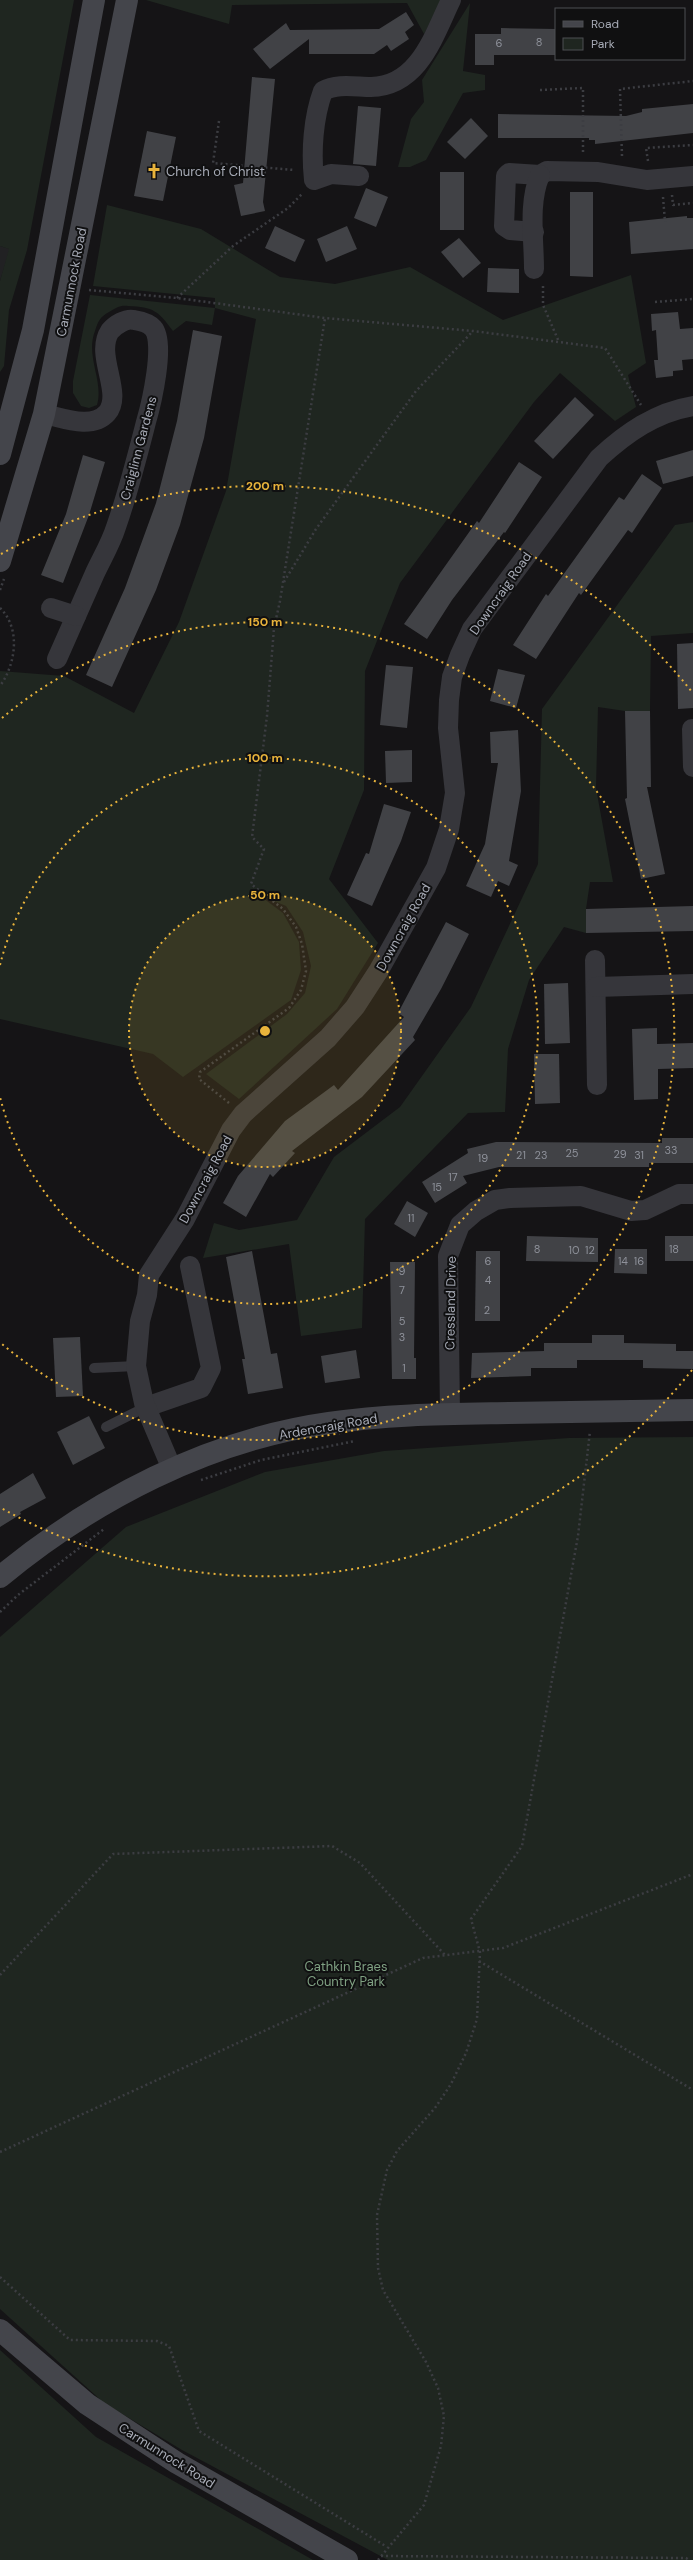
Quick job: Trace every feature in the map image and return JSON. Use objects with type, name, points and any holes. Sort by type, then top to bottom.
[{"type":"street","points":[[0,454],[7,403],[33,330],[94,0]]},
{"type":"street","name":"Carmunnock Road","points":[[0,561],[44,414],[127,0]]},
{"type":"street","points":[[359,176],[331,174],[314,180],[312,160],[318,104],[323,91],[336,87],[375,86],[393,82],[408,72],[421,61],[451,0]]},
{"type":"street","points":[[534,232],[510,230],[504,226],[506,176],[509,173],[540,175],[547,172],[598,172],[623,177],[656,179],[693,176]]},
{"type":"street","points":[[534,269],[536,185],[540,175]]},
{"type":"street","name":"Craiglinn Gardens","points":[[44,414],[85,422],[99,418],[107,413],[112,398],[105,351],[106,341],[111,331],[118,324],[131,319],[153,328],[158,338],[153,400],[116,528],[57,659]]},
{"type":"street","points":[[7,403],[44,414]]},
{"type":"street","name":"Downcraig Road","points":[[172,1469],[146,1407],[136,1366],[140,1321],[147,1295],[149,1275],[185,1219],[231,1130],[243,1114],[328,1038],[355,1007],[379,970],[436,868],[449,829],[455,793],[448,728],[452,677],[472,629],[599,458],[622,436],[651,420],[681,408],[693,406]]},
{"type":"street","points":[[51,608],[76,616]]},
{"type":"street","points":[[692,729],[693,767]]},
{"type":"street","points":[[595,960],[597,1085]]},
{"type":"street","points":[[596,987],[693,984]]},
{"type":"street","name":"Cressland Drive","points":[[450,1414],[448,1256],[460,1225],[476,1211],[495,1200],[510,1198],[581,1196],[631,1211],[645,1210],[679,1194],[693,1194]]},
{"type":"street","points":[[146,1407],[201,1388],[211,1368],[190,1266]]},
{"type":"street","name":"Ardencraig Road","points":[[0,1577],[51,1538],[111,1499],[172,1469],[256,1439],[327,1423],[388,1415],[450,1414],[586,1425],[693,1410]]},
{"type":"street","name":"Carmunnock Road","points":[[0,2330],[87,2404],[106,2417],[176,2463],[347,2560]]},
{"type":"lane","points":[[94,1368],[136,1366]]},
{"type":"lane","points":[[106,1427],[146,1407]]},
{"type":"path","points":[[623,177],[620,89],[693,81]]},
{"type":"path","points":[[540,90],[583,88],[584,172]]},
{"type":"path","points":[[177,298],[233,246],[288,208],[314,180],[295,171],[213,163],[219,121]]},
{"type":"path","points":[[665,222],[656,179],[646,148],[693,145]]},
{"type":"path","points":[[534,269],[543,281],[543,305],[559,342]]},
{"type":"path","points":[[70,290],[87,290],[177,298],[325,318],[473,331],[605,348],[651,420]]},
{"type":"path","points":[[655,302],[693,299]]},
{"type":"path","points":[[243,1114],[199,1079],[200,1072],[289,1008],[302,990],[306,971],[302,944],[296,927],[283,909],[251,884],[264,849],[252,837],[267,716],[274,628],[283,584],[325,318]]},
{"type":"path","points":[[283,584],[316,529],[416,391],[473,331]]},
{"type":"path","points":[[0,608],[8,616],[15,645],[8,672],[0,686]]},
{"type":"path","points":[[378,2560],[387,2547],[424,2505],[441,2446],[444,2416],[438,2388],[426,2362],[383,2290],[378,2268],[377,2215],[381,2193],[387,2170],[397,2151],[435,2108],[451,2084],[466,2052],[476,2019],[480,1988],[480,1952],[470,1919],[522,1846],[578,1536],[586,1425],[598,1432]]},
{"type":"path","points":[[198,1482],[261,1460],[363,1440]]},
{"type":"path","points":[[0,1612],[18,1595],[106,1528]]},
{"type":"path","points":[[0,1975],[114,1854],[332,1846],[360,1864],[445,1955]]},
{"type":"path","points":[[0,2152],[423,1958],[469,1951],[480,1952],[503,1948],[693,1874]]},
{"type":"path","points":[[479,1961],[693,2090]]},
{"type":"path","points":[[0,2277],[70,2340],[157,2341],[169,2346],[199,2431],[387,2547]]},
{"type":"path","points":[[380,2556],[686,2558],[689,2560]]},
{"type":"shaded area","points":[[0,246],[10,249],[0,281]]},
{"type":"green space","points":[[0,0],[74,0],[27,250],[9,310],[4,366],[0,372],[0,281],[9,249],[0,246]]},
{"type":"green space","points":[[146,0],[442,0],[424,34],[407,3],[232,5],[229,24]]},
{"type":"green space","points":[[470,3],[463,71],[485,75],[485,90],[463,93],[426,160],[410,167],[398,167],[411,119],[424,102],[422,80]]},
{"type":"green space","points":[[107,205],[201,229],[280,277],[335,284],[410,267],[503,320],[631,275],[646,363],[628,375],[636,407],[615,421],[560,373],[534,402],[400,583],[365,671],[364,790],[329,879],[378,943],[337,1009],[239,1099],[206,1074],[287,1014],[305,993],[311,966],[303,932],[286,906],[259,895],[283,913],[299,942],[301,970],[291,1000],[183,1077],[153,1054],[0,1019],[0,671],[64,676],[134,713],[179,622],[226,491],[256,319],[215,308],[215,298],[93,286]]},
{"type":"green space","points":[[90,295],[215,308],[212,325],[186,321],[173,331],[155,311],[150,309],[123,306],[106,314],[98,322],[92,350],[99,396],[97,405],[89,408],[81,406],[73,393],[73,381]]},
{"type":"green space","points":[[693,522],[693,633],[651,636],[650,711],[625,711],[598,707],[596,788],[613,882],[590,882],[586,909],[586,933],[564,927],[529,980],[508,1049],[505,1112],[468,1113],[365,1219],[362,1328],[301,1336],[289,1244],[203,1258],[214,1223],[239,1230],[297,1220],[334,1157],[400,1107],[471,1007],[538,864],[542,709],[675,525]]},
{"type":"green space","name":"Cathkin Braes Country Park","points":[[693,1437],[693,2560],[388,2560],[182,2450],[104,2403],[0,2309],[0,1637],[126,1527],[265,1472],[384,1451],[569,1438]]},
{"type":"green space","points":[[0,2350],[96,2437],[313,2560],[0,2560]]},
{"type":"building","points":[[406,12],[414,25],[405,32],[409,39],[391,51],[387,45],[374,54],[309,54],[309,39],[270,69],[253,49],[286,23],[290,30],[379,29]]},
{"type":"building","points":[[501,28],[555,29],[555,55],[494,55],[494,65],[475,65],[475,34],[501,34]]},
{"type":"building","points":[[252,77],[275,79],[263,202],[265,211],[241,216],[234,185],[243,183]]},
{"type":"building","points":[[693,104],[693,133],[595,144],[595,140],[589,140],[589,138],[498,138],[498,114],[626,116],[642,112],[642,109]]},
{"type":"building","points":[[358,106],[381,108],[376,166],[353,164]]},
{"type":"building","points":[[471,118],[488,136],[465,159],[447,142]]},
{"type":"building","name":"Church of Christ","points":[[147,131],[176,137],[163,201],[134,196]]},
{"type":"building","points":[[440,172],[464,172],[464,230],[440,230]]},
{"type":"building","points":[[366,188],[388,197],[376,227],[354,218]]},
{"type":"building","points":[[570,192],[593,192],[593,277],[570,276]]},
{"type":"building","points":[[687,216],[687,218],[693,218],[693,249],[631,254],[629,222]]},
{"type":"building","points":[[275,226],[305,240],[295,262],[265,248]]},
{"type":"building","points":[[347,226],[357,249],[326,262],[317,239]]},
{"type":"building","points":[[459,238],[481,263],[463,278],[441,252]]},
{"type":"building","points":[[488,268],[519,269],[519,293],[487,292]]},
{"type":"building","points":[[678,312],[680,329],[693,328],[693,359],[682,360],[683,370],[673,371],[673,376],[656,378],[654,360],[658,360],[656,330],[652,331],[651,314]]},
{"type":"building","points":[[193,330],[222,336],[204,438],[180,525],[156,590],[112,687],[86,675],[125,588],[156,503],[177,421]]},
{"type":"building","points":[[575,397],[594,415],[553,459],[534,441]]},
{"type":"building","points":[[693,450],[693,476],[663,484],[656,461]]},
{"type":"building","points":[[83,455],[105,462],[89,515],[63,583],[41,575],[66,514]]},
{"type":"building","points":[[519,462],[542,477],[505,533],[504,532],[452,600],[427,639],[404,624],[477,521],[479,523]]},
{"type":"building","points":[[642,474],[662,488],[632,533],[628,530],[581,595],[579,593],[536,659],[513,645],[546,594],[548,596],[619,497],[624,500]]},
{"type":"building","points":[[693,643],[693,708],[678,709],[677,644]]},
{"type":"building","points":[[386,665],[413,667],[407,728],[380,725]]},
{"type":"building","points":[[498,669],[525,675],[516,708],[490,701]]},
{"type":"building","points":[[625,711],[650,711],[651,787],[647,787],[665,874],[641,879],[625,799],[627,798]]},
{"type":"building","points":[[518,730],[521,791],[509,861],[518,865],[509,886],[498,881],[491,897],[466,886],[485,844],[498,763],[491,763],[490,732]]},
{"type":"building","points":[[412,750],[412,782],[386,783],[385,751]]},
{"type":"building","points":[[384,804],[411,812],[401,841],[372,906],[347,895],[366,853],[369,854]]},
{"type":"building","points":[[693,906],[693,931],[586,933],[586,909]]},
{"type":"building","points":[[446,922],[469,934],[441,989],[413,1037],[415,1040],[362,1097],[292,1151],[295,1153],[273,1177],[270,1174],[246,1217],[223,1203],[238,1176],[285,1121],[334,1085],[338,1090],[404,1017],[398,1013]]},
{"type":"building","points":[[568,983],[570,1043],[545,1044],[544,984]]},
{"type":"building","points":[[657,1028],[657,1044],[693,1043],[693,1068],[658,1069],[658,1099],[634,1100],[632,1029]]},
{"type":"building","points":[[534,1054],[559,1054],[560,1103],[535,1104]]},
{"type":"building","points":[[662,1138],[693,1138],[693,1163],[649,1163],[649,1167],[499,1167],[463,1176],[467,1183],[435,1203],[422,1182],[468,1153],[467,1149],[496,1142],[662,1143]]},
{"type":"building","points":[[407,1201],[428,1213],[415,1237],[394,1224]]},
{"type":"building","points":[[527,1236],[598,1238],[598,1262],[526,1261]]},
{"type":"building","points":[[665,1236],[693,1236],[693,1261],[665,1261]]},
{"type":"building","points":[[615,1249],[647,1249],[647,1274],[614,1273]]},
{"type":"building","points":[[252,1251],[271,1354],[277,1353],[283,1388],[248,1394],[242,1359],[245,1359],[226,1257]]},
{"type":"building","points":[[476,1251],[500,1251],[500,1321],[475,1321]]},
{"type":"building","points":[[390,1262],[415,1262],[414,1358],[416,1358],[416,1379],[392,1379]]},
{"type":"building","points":[[592,1335],[624,1335],[624,1343],[676,1344],[676,1351],[693,1351],[693,1369],[643,1368],[643,1360],[577,1360],[577,1368],[531,1368],[531,1376],[471,1378],[472,1353],[544,1351],[544,1343],[592,1343]]},
{"type":"building","points":[[80,1337],[83,1396],[56,1397],[53,1338]]},
{"type":"building","points":[[356,1350],[360,1378],[325,1383],[321,1356]]},
{"type":"building","points":[[89,1416],[105,1448],[73,1465],[57,1432]]},
{"type":"building","points":[[33,1473],[46,1498],[20,1512],[21,1514],[0,1527],[0,1494]]},
{"type":"place","name":"Church of Christ","points":[[154,171]]}]
